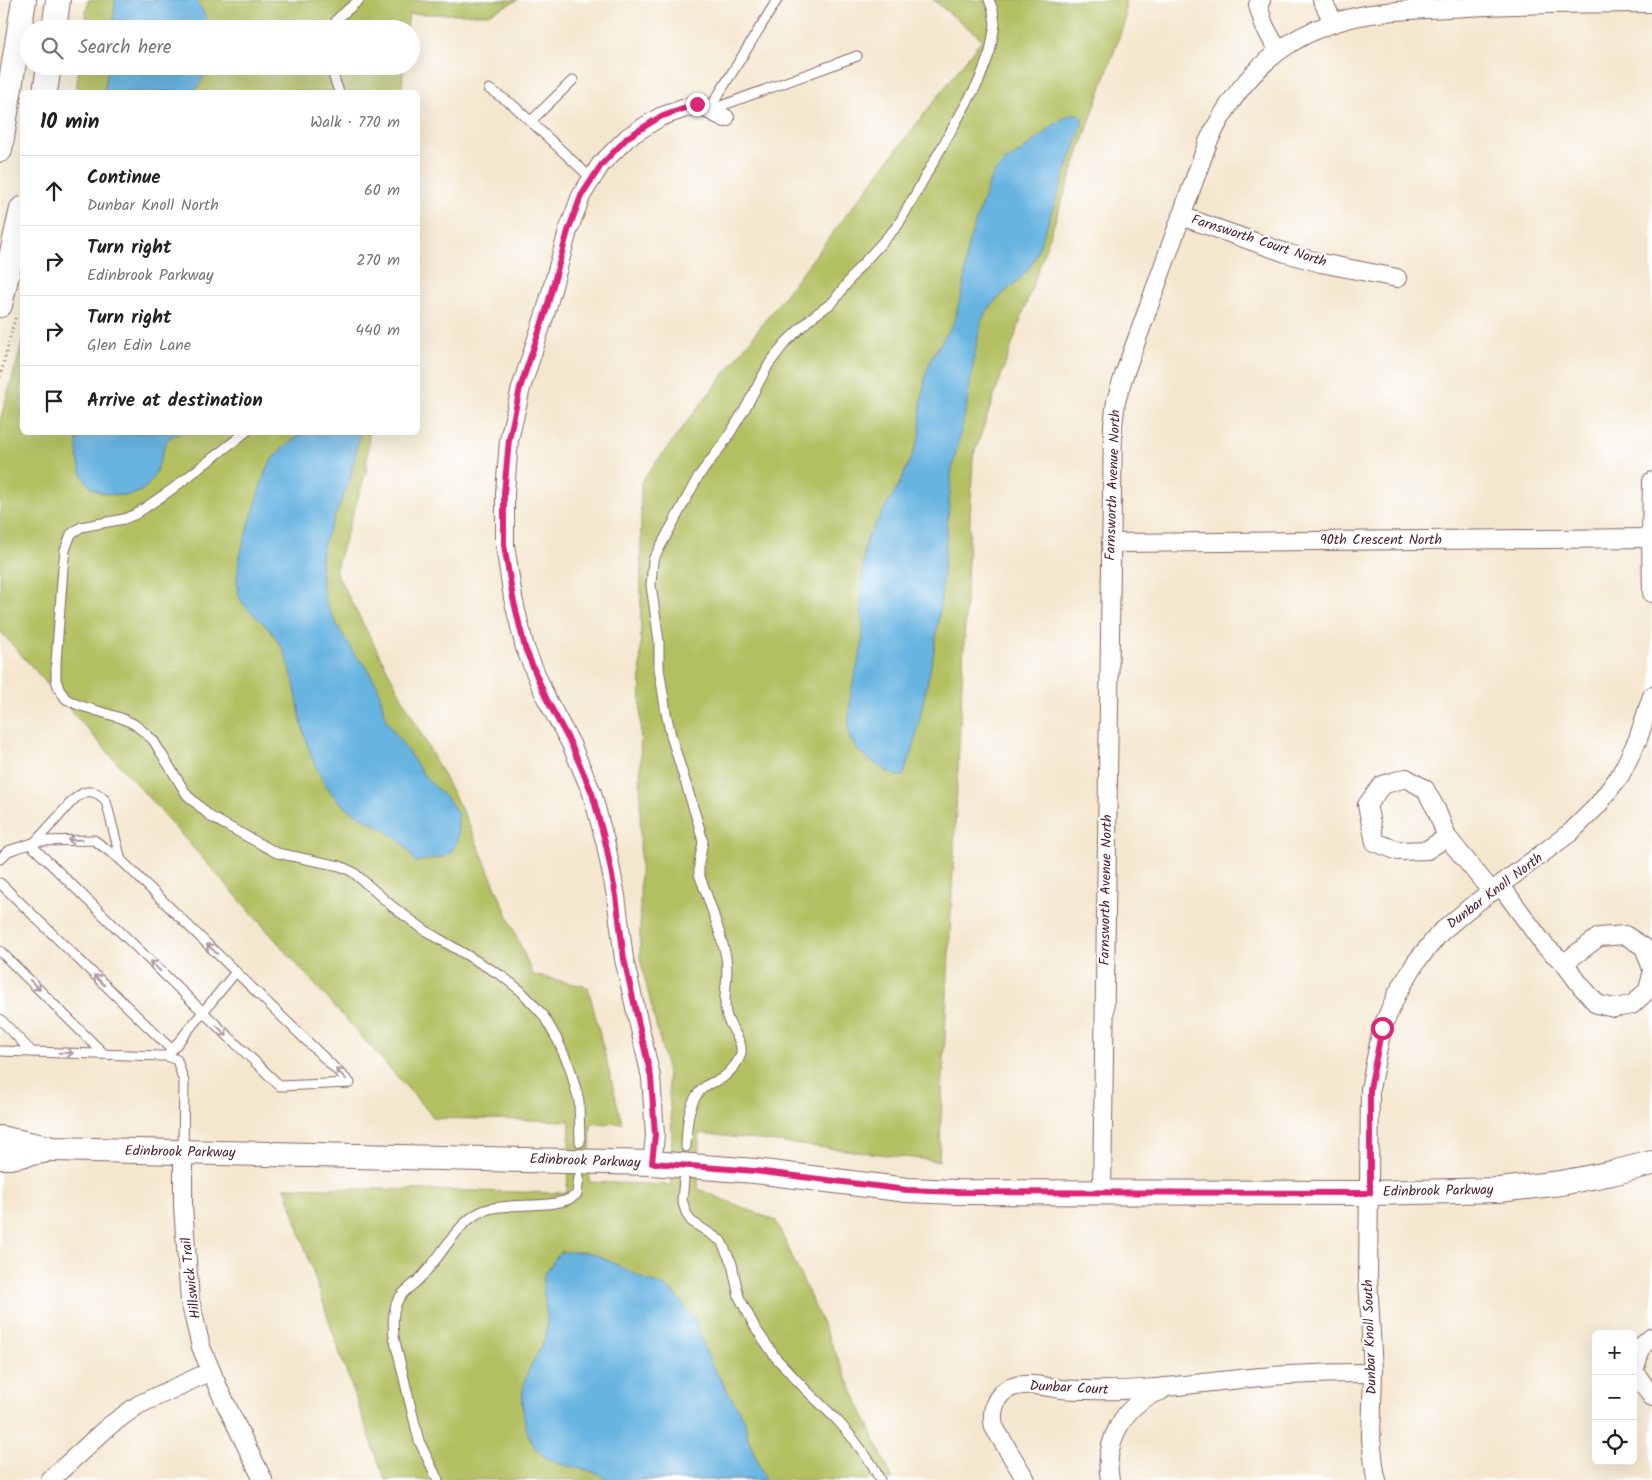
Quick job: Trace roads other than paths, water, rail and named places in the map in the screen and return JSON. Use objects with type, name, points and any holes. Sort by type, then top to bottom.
[{"type":"street","points":[[21,20],[24,0]]},
{"type":"street","points":[[55,20],[58,0]]},
{"type":"street","points":[[1261,0],[1258,5],[1264,25],[1278,51]]},
{"type":"street","points":[[1322,0],[1334,23]]},
{"type":"street","name":"Farnsworth Avenue North","points":[[1102,1193],[1112,425],[1116,401],[1124,374],[1208,142],[1220,116],[1236,92],[1256,70],[1278,51],[1303,36],[1357,16],[1386,12],[1528,2],[1652,3]]},
{"type":"street","points":[[0,150],[20,25]]},
{"type":"street","points":[[45,90],[48,75]]},
{"type":"street","points":[[652,1163],[655,1135],[651,1077],[624,959],[616,896],[606,845],[592,793],[571,744],[546,698],[525,648],[513,598],[504,545],[504,493],[509,440],[520,388],[546,311],[568,231],[581,196],[602,164],[628,137],[660,117],[697,104],[717,114]]},
{"type":"street","name":"Farnsworth Court North","points":[[1181,216],[1286,253],[1321,263],[1397,278]]},
{"type":"street","points":[[9,308],[20,224]]},
{"type":"street","points":[[1652,481],[1652,593]]},
{"type":"street","name":"90th Crescent North","points":[[1111,543],[1651,538]]},
{"type":"street","name":"Dunbar Knoll North","points":[[1370,1193],[1370,1089],[1382,1028],[1397,994],[1416,962],[1440,933],[1468,908],[1571,832],[1598,805],[1621,774],[1638,739],[1652,696]]},
{"type":"street","points":[[1447,836],[1427,850],[1398,851],[1375,842],[1367,804],[1382,785],[1406,778],[1425,789],[1447,836],[1545,946],[1564,963],[1596,1004],[1614,1008],[1632,1005],[1648,990],[1652,974]]},
{"type":"street","points":[[1564,963],[1599,937],[1625,935],[1644,947],[1652,969]]},
{"type":"street","name":"Edinbrook Parkway","points":[[0,1138],[53,1149],[652,1163],[755,1171],[907,1190],[957,1192],[1370,1193],[1454,1191],[1517,1188],[1561,1183],[1612,1173],[1652,1162]]},
{"type":"street","name":"Edinbrook Parkway","points":[[0,1157],[53,1149]]},
{"type":"street","name":"Hillswick Trail","points":[[183,1152],[183,1206],[190,1301],[201,1347],[263,1480]]},
{"type":"street","name":"Dunbar Knoll South","points":[[1370,1193],[1368,1276],[1373,1373],[1371,1439],[1377,1480]]},
{"type":"street","points":[[1652,1337],[1642,1346],[1634,1370],[1652,1397]]},
{"type":"street","points":[[50,1480],[109,1426],[138,1405],[211,1370]]},
{"type":"street","name":"Dunbar Court","points":[[1026,1480],[994,1427],[992,1416],[997,1400],[1003,1392],[1011,1387],[1021,1385],[1065,1390],[1140,1390],[1241,1378],[1373,1373]]},
{"type":"street","name":"Dunbar Court","points":[[1110,1480],[1108,1470],[1109,1447],[1119,1424],[1133,1406],[1154,1393],[1176,1386]]},
{"type":"lane","points":[[336,20],[359,0]]},
{"type":"lane","points":[[717,114],[777,0]]},
{"type":"lane","points":[[686,1147],[687,1117],[698,1092],[708,1084],[722,1078],[734,1066],[740,1057],[740,1046],[727,1018],[724,996],[728,973],[726,957],[700,874],[699,863],[703,842],[700,826],[671,736],[666,713],[659,668],[658,640],[651,585],[653,560],[698,477],[726,440],[769,364],[785,343],[811,318],[833,302],[857,270],[898,225],[979,81],[990,52],[993,36],[993,10],[989,0]]},
{"type":"lane","points":[[717,114],[857,56]]},
{"type":"lane","points":[[333,75],[338,90]]},
{"type":"lane","points":[[531,122],[573,80]]},
{"type":"lane","points":[[489,89],[512,104],[592,179]]},
{"type":"lane","points":[[242,435],[171,490],[136,514],[124,519],[82,527],[72,534],[66,550],[63,568],[56,662],[56,680],[59,689],[66,699],[78,705],[121,718],[134,724],[144,732],[153,740],[187,795],[211,818],[278,853],[340,866],[353,872],[393,907],[426,932],[502,976],[521,991],[543,1015],[557,1039],[570,1068],[579,1101],[580,1142]]},
{"type":"lane","points":[[32,843],[76,797],[88,792],[94,792],[106,801],[121,860]]},
{"type":"lane","points":[[0,859],[4,850],[32,843],[40,841],[94,840],[121,860],[350,1083],[280,1086],[32,843]]},
{"type":"lane","points":[[0,883],[177,1060],[184,1082],[183,1152]]},
{"type":"lane","points":[[0,951],[104,1054]]},
{"type":"lane","points":[[0,1051],[104,1054],[169,1053],[236,972]]},
{"type":"lane","points":[[0,1019],[32,1052]]},
{"type":"lane","points":[[438,1480],[419,1441],[394,1337],[393,1326],[395,1308],[398,1301],[438,1259],[463,1225],[478,1213],[497,1207],[532,1206],[571,1200],[577,1194],[579,1177]]},
{"type":"lane","points":[[684,1180],[682,1200],[687,1215],[691,1221],[721,1241],[732,1264],[740,1297],[756,1329],[776,1358],[837,1420],[873,1466],[880,1480]]},
{"type":"water","points":[[115,0],[196,0],[208,20],[114,20]]},
{"type":"water","points":[[107,75],[205,75],[196,90],[104,90]]},
{"type":"water","points":[[1071,114],[1078,114],[1082,118],[1082,126],[1037,253],[1032,264],[1022,277],[993,303],[982,319],[967,405],[952,469],[940,608],[934,651],[913,750],[903,776],[897,776],[884,770],[858,751],[850,739],[848,729],[851,691],[862,646],[861,604],[864,549],[868,536],[898,487],[915,449],[920,434],[921,404],[926,374],[932,357],[954,322],[964,285],[967,248],[991,177],[1007,160],[1018,154],[1059,121]]},
{"type":"water","points":[[77,435],[175,435],[170,437],[166,442],[156,472],[150,482],[143,490],[132,494],[117,495],[102,493],[94,489],[83,476],[77,450]]},
{"type":"water","points":[[299,435],[360,435],[350,480],[325,540],[321,556],[324,598],[333,618],[355,655],[365,665],[378,687],[386,720],[426,778],[451,803],[458,815],[458,840],[451,852],[442,857],[415,862],[400,841],[343,805],[334,796],[316,768],[308,747],[286,655],[272,633],[247,608],[240,598],[237,577],[244,542],[264,476],[270,463],[281,450]]},
{"type":"water","points":[[561,1252],[585,1252],[599,1256],[665,1287],[675,1294],[694,1318],[709,1360],[744,1419],[748,1438],[765,1480],[609,1480],[590,1471],[560,1464],[542,1455],[535,1447],[527,1431],[523,1411],[523,1391],[527,1374],[546,1335],[547,1316],[543,1288],[544,1276]]}]
